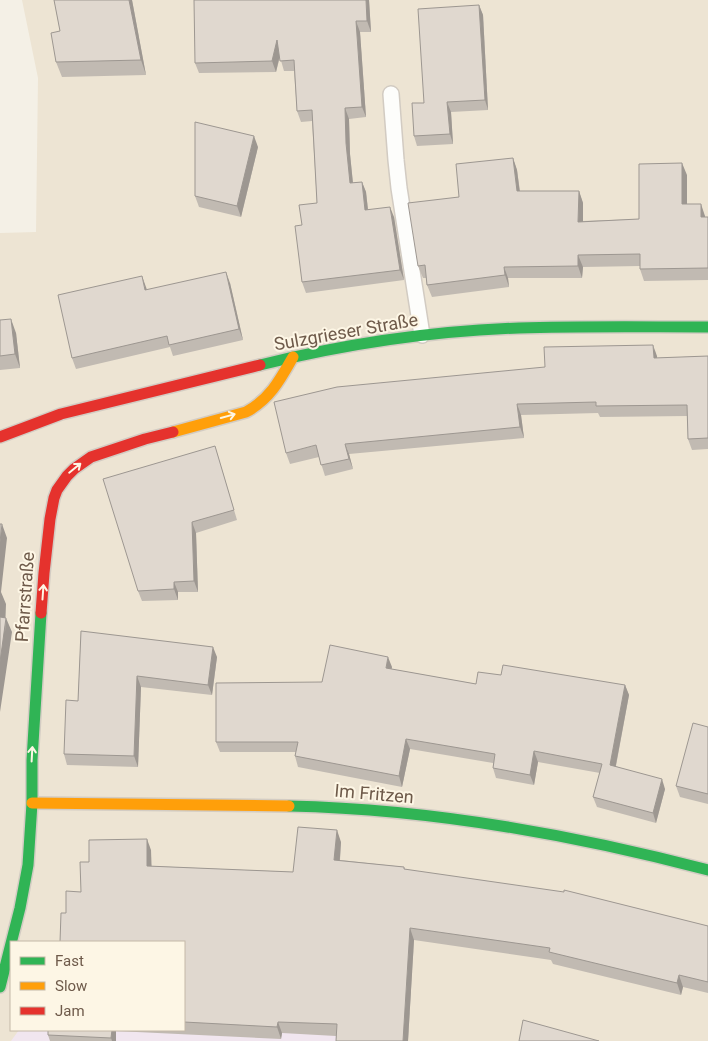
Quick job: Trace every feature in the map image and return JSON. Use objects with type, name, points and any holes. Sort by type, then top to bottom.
[{"type":"street","name":"Sulzgrieser Straße","points":[[0,437],[61,414],[293,357],[360,344],[471,330],[708,327]]},
{"type":"street","name":"Pfarrstraße","points":[[11,941],[28,865],[32,803],[32,760],[45,565],[54,498],[61,483],[74,469],[91,457],[145,439],[255,408],[271,393],[293,357]]},
{"type":"street","name":"Im Fritzen","points":[[32,803],[291,806],[372,810],[458,819],[576,838],[708,870]]},
{"type":"street","name":"Pfarrstraße","points":[[0,987],[10,945]]},
{"type":"lane","points":[[391,94],[399,188],[422,335]]},
{"type":"shaded area","points":[[22,0],[708,0],[708,1041],[0,1041],[0,233],[36,232],[38,78]]},
{"type":"shaded area","points":[[185,967],[341,1036],[341,1041],[11,1041],[18,1031],[185,1031]]},
{"type":"building","points":[[54,0],[129,0],[141,60],[56,62],[51,33],[60,31]]},
{"type":"building","points":[[194,0],[366,0],[367,21],[356,21],[362,107],[345,108],[350,183],[362,182],[365,210],[390,207],[400,270],[302,282],[295,226],[302,225],[299,205],[317,203],[312,110],[297,111],[294,60],[280,61],[277,40],[272,61],[195,63]]},
{"type":"building","points":[[479,5],[485,100],[447,102],[450,134],[414,136],[412,103],[424,103],[418,9]]},
{"type":"building","points":[[195,122],[254,136],[237,206],[195,196]]},
{"type":"building","points":[[513,158],[517,191],[579,191],[578,222],[639,219],[639,164],[682,163],[682,204],[701,204],[701,217],[708,217],[708,268],[640,269],[640,254],[578,255],[578,266],[504,267],[505,275],[427,285],[425,265],[418,266],[408,203],[459,197],[456,164]]},
{"type":"building","points":[[226,272],[239,329],[169,345],[167,336],[72,358],[58,295],[142,276],[145,290]]},
{"type":"building","points":[[11,319],[15,354],[0,356],[0,320]]},
{"type":"building","points":[[653,345],[654,358],[708,356],[708,438],[688,439],[687,405],[596,406],[596,402],[517,404],[520,427],[345,444],[349,459],[321,465],[316,445],[286,453],[274,402],[337,387],[545,367],[544,347]]},
{"type":"building","points":[[215,446],[234,510],[192,522],[194,581],[174,582],[174,589],[138,591],[103,479]]},
{"type":"building","points":[[0,524],[2,524],[0,542]]},
{"type":"building","points":[[0,617],[6,618],[0,662]]},
{"type":"building","points":[[81,631],[213,647],[208,685],[137,676],[134,756],[64,754],[66,700],[78,701]]},
{"type":"building","points":[[330,645],[388,657],[386,668],[476,684],[478,672],[501,675],[503,665],[625,685],[610,765],[662,779],[653,813],[593,797],[602,764],[534,751],[530,775],[493,768],[495,754],[406,739],[399,776],[295,756],[298,742],[216,742],[216,683],[322,682]]},
{"type":"building","points":[[693,723],[708,727],[708,794],[676,786]]},
{"type":"building","points":[[298,827],[337,830],[334,860],[404,867],[404,869],[564,892],[564,890],[708,926],[708,982],[679,975],[677,983],[549,952],[550,948],[410,928],[403,1041],[336,1041],[337,1024],[278,1022],[277,1027],[185,1022],[185,941],[60,941],[61,913],[66,913],[66,891],[81,892],[80,862],[89,862],[89,840],[147,839],[147,866],[293,872]]},
{"type":"building","points":[[523,1020],[599,1041],[519,1041]]},
{"type":"building","points":[[48,1031],[112,1031],[111,1038],[48,1035]]},
{"type":"traffic: fast","points":[[260,365],[356,345],[453,332],[543,327],[708,327]]},
{"type":"traffic: fast","points":[[12,941],[28,865],[41,613]]},
{"type":"traffic: fast","points":[[289,806],[342,808],[448,818],[605,845],[708,870]]},
{"type":"traffic: fast","points":[[0,987],[10,948]]},
{"type":"traffic: slow","points":[[173,432],[246,412],[262,401],[274,388],[293,357]]},
{"type":"traffic: slow","points":[[32,803],[289,806]]},
{"type":"traffic: jam","points":[[0,437],[61,414],[260,365]]},
{"type":"traffic: jam","points":[[41,613],[50,519],[57,490],[67,476],[91,457],[173,432]]}]
